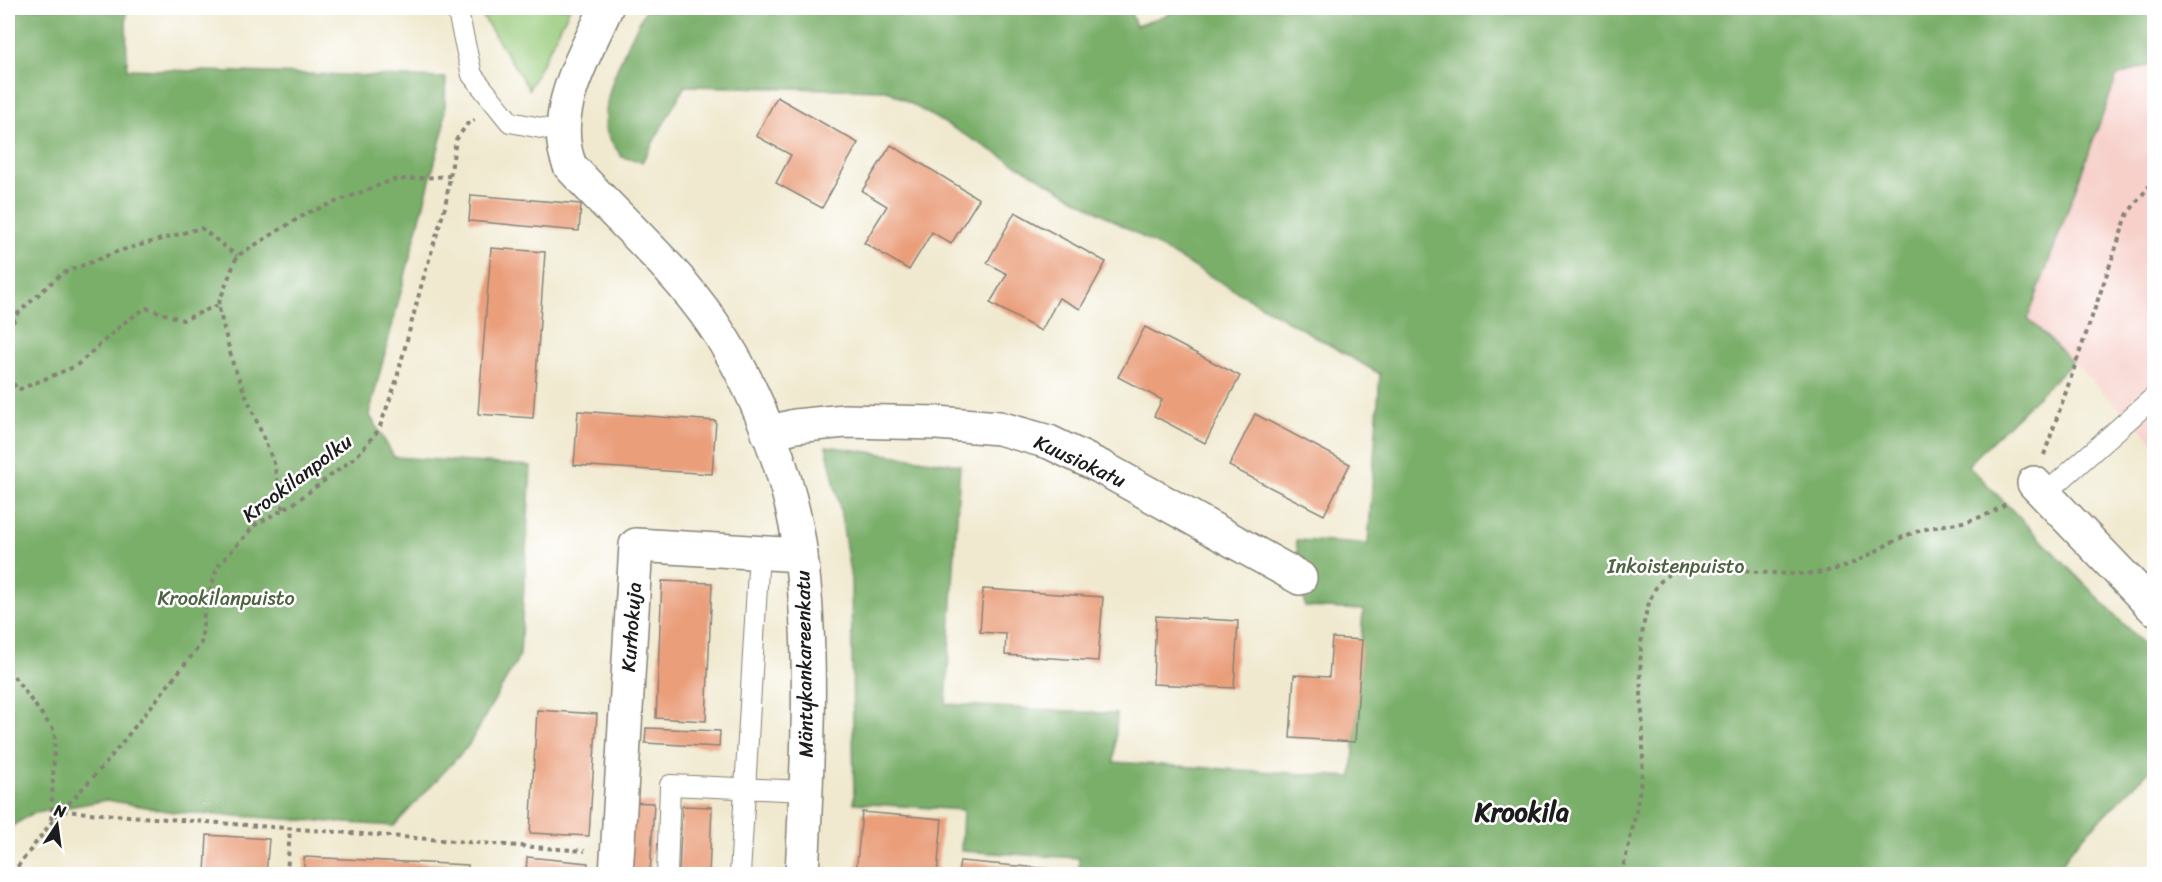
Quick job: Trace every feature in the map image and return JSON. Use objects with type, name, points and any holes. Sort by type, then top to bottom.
[{"type":"street","points":[[562,132],[568,95],[606,8]]},
{"type":"street","name":"Mäntykankareenkatu","points":[[562,132],[564,150],[570,166],[675,276],[714,326],[746,382],[768,434],[787,491],[801,555],[807,624],[806,791],[802,874]]},
{"type":"street","name":"Kuusiokatu","points":[[768,434],[795,426],[845,421],[937,423],[1009,431],[1049,442],[1101,467],[1300,578]]},
{"type":"street","points":[[2039,488],[2154,608]]},
{"type":"street","name":"Kurhokuja","points":[[616,864],[636,545],[801,555]]},
{"type":"lane","points":[[457,8],[472,75],[510,122],[562,132]]},
{"type":"lane","points":[[2039,488],[2154,397]]},
{"type":"lane","points":[[740,874],[759,553]]},
{"type":"lane","points":[[667,874],[670,785],[806,791]]},
{"type":"path","name":"Krookilanpolku","points":[[12,874],[51,823],[105,764],[201,644],[204,614],[217,567],[255,525],[284,509],[357,456],[379,429],[395,385],[422,282],[445,207],[456,140],[468,123],[481,118],[510,122]]},
{"type":"path","points":[[284,509],[274,463],[233,364],[218,305],[237,256],[307,213],[382,184],[393,180],[450,176]]},
{"type":"path","points":[[1621,874],[1643,756],[1641,668],[1644,625],[1653,593],[1671,574],[1703,564],[1771,573],[1832,570],[1912,533],[1952,526],[1991,514],[2039,488],[2128,213],[2154,180]]},
{"type":"path","points":[[8,340],[15,316],[61,274],[119,251],[201,228],[237,256]]},
{"type":"path","points":[[8,376],[18,390],[76,366],[125,322],[146,308],[183,320],[218,305]]},
{"type":"path","points":[[8,669],[55,732],[51,823]]},
{"type":"path","points":[[62,811],[290,828],[616,864]]},
{"type":"path","points":[[287,874],[290,828]]},
{"type":"shaded area","points":[[2154,63],[2154,442],[1873,165]]},
{"type":"green space","name":"Krookilanpuisto","points":[[8,8],[126,8],[127,69],[446,78],[444,127],[369,414],[394,457],[531,466],[520,655],[468,746],[394,826],[173,812],[107,800],[31,814],[8,829]]},
{"type":"green space","points":[[479,8],[570,8],[529,89],[481,14]]},
{"type":"green space","name":"Inkoistenpuisto","points":[[646,8],[1129,8],[1136,26],[1186,8],[2154,8],[2154,63],[2117,76],[2028,318],[2072,362],[1968,465],[2154,655],[2154,766],[2072,848],[2056,874],[1079,874],[1079,858],[961,851],[963,810],[854,803],[851,580],[840,508],[826,446],[960,465],[946,704],[1117,714],[1114,762],[1352,777],[1363,610],[1305,607],[1296,540],[1368,544],[1380,374],[887,90],[685,86],[642,162],[622,157],[610,140],[606,129],[608,97],[618,66]]},
{"type":"building","points":[[777,97],[858,143],[822,208],[776,183],[791,155],[756,136]]},
{"type":"building","points":[[891,145],[979,199],[951,244],[932,232],[909,270],[864,243],[887,206],[862,191]]},
{"type":"building","points":[[471,195],[581,204],[579,231],[469,221]]},
{"type":"building","points":[[1015,212],[1106,262],[1080,309],[1059,298],[1041,331],[990,303],[1007,274],[987,263]]},
{"type":"building","points":[[491,248],[545,252],[533,418],[478,414]]},
{"type":"building","points":[[1145,327],[1240,376],[1205,443],[1154,416],[1162,400],[1118,377]]},
{"type":"building","points":[[578,411],[716,421],[712,474],[574,465]]},
{"type":"building","points":[[1255,414],[1350,464],[1324,515],[1229,466]]},
{"type":"building","points":[[662,581],[712,583],[706,721],[656,718]]},
{"type":"building","points":[[983,589],[1103,597],[1098,661],[1005,655],[1006,634],[980,632]]},
{"type":"building","points":[[1156,616],[1238,621],[1234,688],[1153,684]]},
{"type":"building","points":[[1332,638],[1362,640],[1355,742],[1290,738],[1294,675],[1329,677]]},
{"type":"building","points":[[537,710],[597,714],[589,836],[530,833]]},
{"type":"building","points":[[646,728],[720,731],[719,747],[645,743]]},
{"type":"building","points":[[625,802],[654,803],[650,874],[621,874]]},
{"type":"building","points":[[682,806],[712,807],[709,874],[679,874]]},
{"type":"building","points":[[862,812],[942,819],[937,874],[856,873]]},
{"type":"building","points":[[207,835],[269,839],[266,874],[205,874]]},
{"type":"building","points":[[304,857],[468,865],[468,874],[304,874]]},
{"type":"building","points":[[527,857],[588,863],[587,874],[526,874]]},
{"type":"building","points":[[960,861],[1052,869],[1052,874],[958,874]]},
{"type":"district","name":"Krookila","points":[[1522,812]]}]
